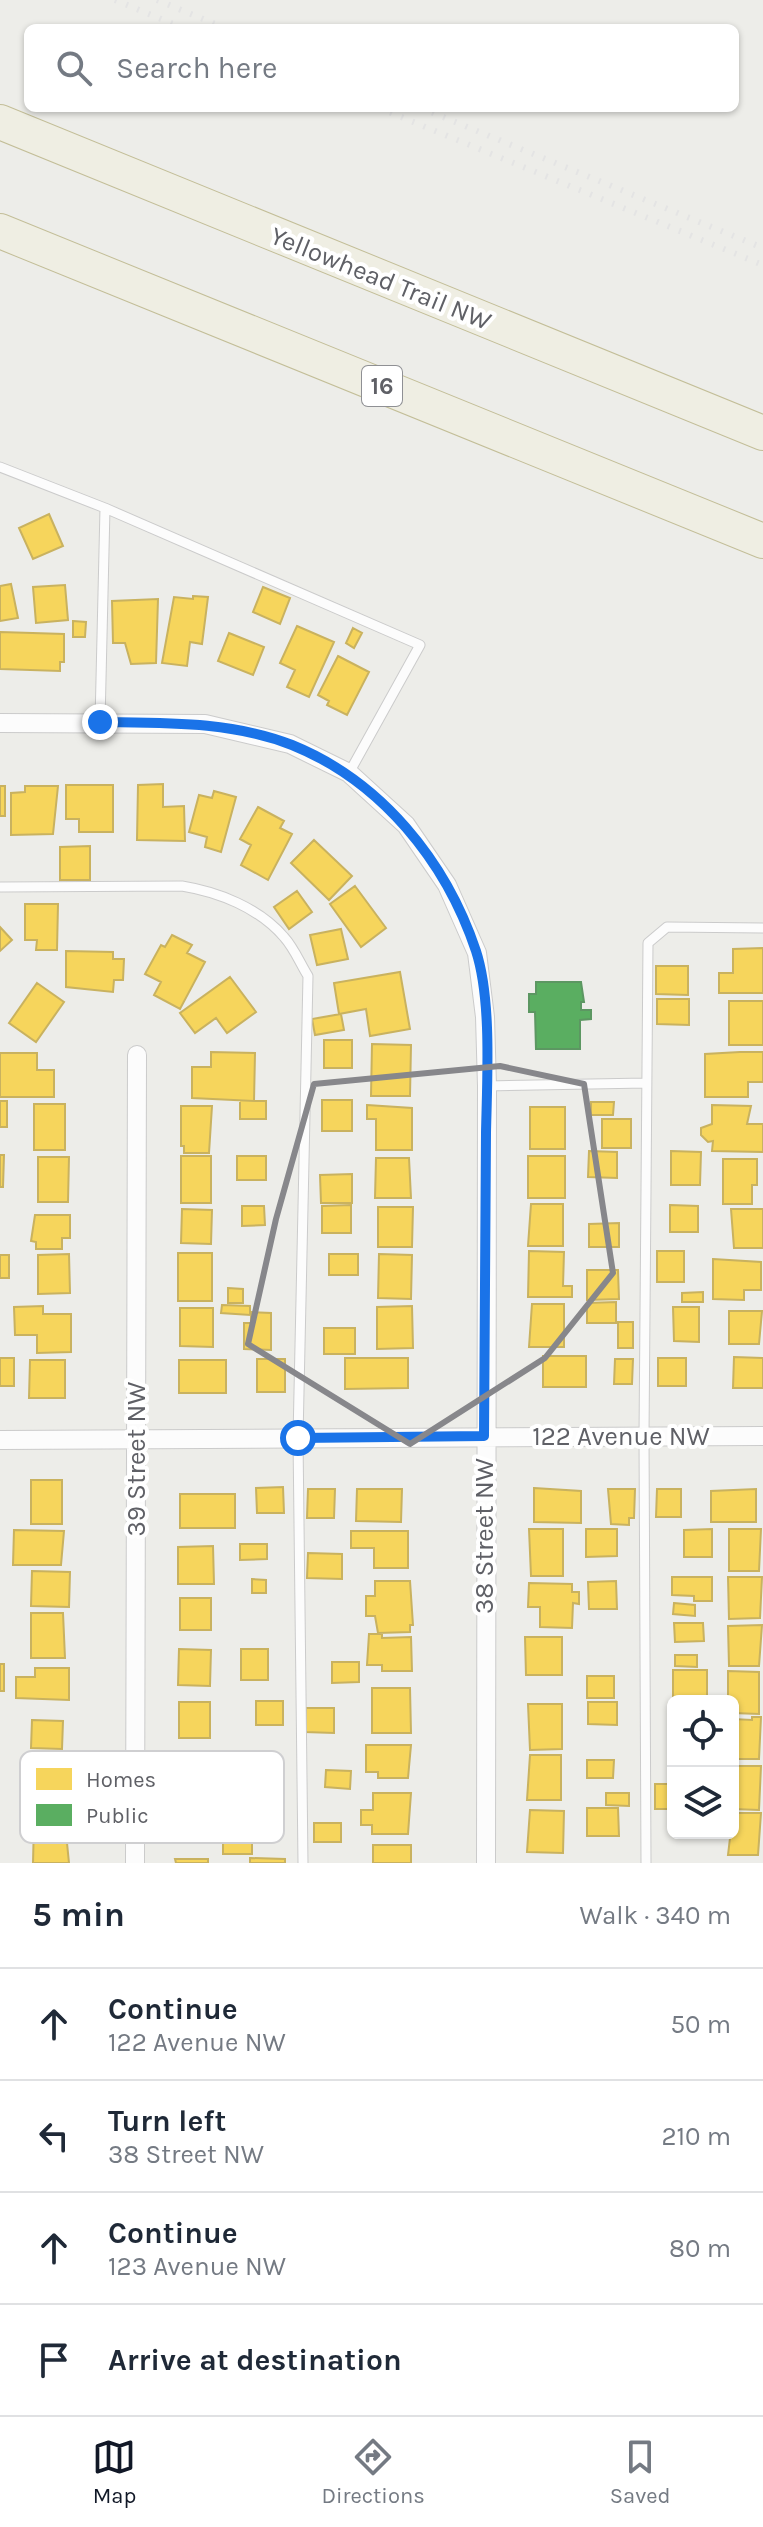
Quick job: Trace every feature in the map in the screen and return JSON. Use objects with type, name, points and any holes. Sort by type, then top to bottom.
[{"type":"highway","name":"Yellowhead Trail NW","points":[[0,122],[763,433]]},
{"type":"highway","name":"16","points":[[0,231],[763,541]]},
{"type":"street","name":"38 Street NW","points":[[0,723],[205,724],[290,744],[349,773],[406,825],[447,885],[477,953],[485,1017],[487,1086],[484,1436],[486,1863]]},
{"type":"street","name":"39 Street NW","points":[[135,1751],[137,1055]]},
{"type":"street","name":"122 Avenue NW","points":[[0,1440],[763,1436]]},
{"type":"street","name":"39 Street NW","points":[[135,1843],[135,1863]]},
{"type":"lane","points":[[0,467],[105,508],[420,645],[349,773]]},
{"type":"lane","points":[[100,722],[105,508]]},
{"type":"lane","points":[[0,887],[182,886],[211,890],[246,907],[284,937],[308,976],[298,1438],[303,1863]]},
{"type":"lane","points":[[646,1863],[644,1436],[648,943],[667,927],[763,928]]},
{"type":"lane","points":[[487,1086],[646,1083]]},
{"type":"highlighted area","points":[[500,1066],[584,1084],[613,1273],[545,1358],[410,1444],[248,1344],[276,1219],[314,1084]]},
{"type":"building: Homes","points":[[49,514],[63,546],[33,559],[19,528]]},
{"type":"building: Homes","points":[[11,584],[18,618],[0,621],[0,586]]},
{"type":"building: Homes","points":[[65,585],[68,620],[36,623],[33,587]]},
{"type":"building: Homes","points":[[263,587],[290,598],[280,624],[253,612]]},
{"type":"building: Homes","points":[[193,596],[208,597],[202,644],[190,642],[187,666],[162,663],[174,597],[193,599]]},
{"type":"building: Homes","points":[[158,599],[156,663],[131,664],[125,643],[113,643],[112,601]]},
{"type":"building: Homes","points":[[73,621],[86,622],[85,637],[73,637]]},
{"type":"building: Homes","points":[[297,626],[334,642],[309,697],[287,687],[295,670],[280,663]]},
{"type":"building: Homes","points":[[353,628],[362,633],[354,648],[346,643]]},
{"type":"building: Homes","points":[[0,632],[64,634],[64,662],[60,662],[60,671],[0,669]]},
{"type":"building: Homes","points":[[229,633],[264,647],[253,675],[218,661]]},
{"type":"building: Homes","points":[[338,656],[369,672],[347,715],[327,705],[329,701],[318,695]]},
{"type":"building: Homes","points":[[163,784],[163,807],[184,806],[185,841],[137,840],[138,785]]},
{"type":"building: Homes","points":[[66,785],[113,785],[113,832],[79,832],[79,819],[66,819]]},
{"type":"building: Homes","points":[[0,786],[5,786],[5,816],[0,816]]},
{"type":"building: Homes","points":[[25,786],[58,786],[53,834],[11,835],[11,793],[25,792]]},
{"type":"building: Homes","points":[[214,791],[236,797],[221,852],[205,847],[207,837],[189,832],[199,795],[212,798]]},
{"type":"building: Homes","points":[[258,807],[284,821],[280,828],[292,834],[268,880],[241,865],[251,845],[240,839]]},
{"type":"building: Homes","points":[[314,840],[352,876],[329,900],[291,863]]},
{"type":"building: Homes","points":[[90,846],[90,880],[60,880],[60,847]]},
{"type":"building: Homes","points":[[355,886],[386,928],[361,947],[330,904]]},
{"type":"building: Homes","points":[[297,891],[312,912],[289,929],[274,907]]},
{"type":"building: Homes","points":[[25,904],[58,904],[57,950],[36,950],[37,940],[25,940]]},
{"type":"building: Homes","points":[[0,927],[12,940],[0,951]]},
{"type":"building: Homes","points":[[341,929],[348,959],[317,965],[310,935]]},
{"type":"building: Homes","points":[[172,935],[192,945],[187,953],[205,962],[180,1009],[154,995],[161,982],[145,974],[161,945],[165,947]]},
{"type":"building: Homes","points":[[763,948],[763,993],[719,993],[719,973],[733,973],[733,949]]},
{"type":"building: Homes","points":[[66,951],[113,952],[113,959],[124,959],[123,980],[114,980],[113,992],[66,987]]},
{"type":"building: Homes","points":[[656,966],[688,966],[688,995],[656,994]]},
{"type":"building: Homes","points":[[400,972],[410,1029],[370,1036],[366,1009],[339,1014],[334,983]]},
{"type":"building: Homes","points":[[230,977],[256,1012],[227,1033],[216,1018],[195,1033],[180,1013]]},
{"type":"building: Homes","points":[[37,983],[64,1002],[36,1042],[9,1023]]},
{"type":"building: Homes","points":[[657,999],[689,999],[689,1025],[657,1024]]},
{"type":"building: Homes","points":[[729,1001],[763,1001],[763,1045],[729,1045]]},
{"type":"building: Homes","points":[[341,1014],[344,1030],[315,1035],[312,1019]]},
{"type":"building: Homes","points":[[324,1040],[352,1040],[352,1068],[324,1068]]},
{"type":"building: Homes","points":[[372,1044],[411,1045],[410,1096],[371,1096]]},
{"type":"building: Homes","points":[[211,1052],[255,1053],[254,1101],[192,1098],[192,1067],[211,1067]]},
{"type":"building: Homes","points":[[763,1052],[763,1082],[748,1082],[748,1097],[705,1097],[705,1054]]},
{"type":"building: Homes","points":[[0,1053],[37,1053],[37,1070],[54,1070],[54,1097],[0,1097]]},
{"type":"building: Homes","points":[[322,1100],[352,1100],[352,1131],[322,1131]]},
{"type":"building: Homes","points":[[0,1101],[7,1101],[7,1127],[0,1127]]},
{"type":"building: Homes","points":[[240,1101],[266,1101],[266,1119],[240,1119]]},
{"type":"building: Homes","points":[[591,1102],[614,1102],[613,1115],[591,1115]]},
{"type":"building: Homes","points":[[34,1104],[65,1104],[65,1150],[34,1150]]},
{"type":"building: Homes","points":[[367,1105],[412,1108],[412,1150],[376,1150],[376,1119],[367,1119]]},
{"type":"building: Homes","points":[[712,1105],[751,1106],[747,1124],[763,1124],[763,1152],[712,1151],[713,1141],[708,1142],[701,1135],[701,1128],[712,1124]]},
{"type":"building: Homes","points":[[181,1106],[212,1106],[209,1153],[184,1153],[184,1146],[181,1146]]},
{"type":"building: Homes","points":[[530,1107],[565,1107],[565,1149],[530,1149]]},
{"type":"building: Homes","points":[[602,1119],[631,1119],[631,1148],[602,1148]]},
{"type":"building: Homes","points":[[589,1151],[617,1152],[617,1178],[588,1177]]},
{"type":"building: Homes","points":[[671,1151],[701,1152],[700,1185],[671,1185]]},
{"type":"building: Homes","points":[[0,1155],[4,1155],[3,1187],[0,1187]]},
{"type":"building: Homes","points":[[181,1156],[211,1156],[211,1203],[181,1203]]},
{"type":"building: Homes","points":[[237,1156],[266,1156],[266,1180],[237,1180]]},
{"type":"building: Homes","points":[[528,1156],[565,1156],[565,1198],[528,1198]]},
{"type":"building: Homes","points":[[38,1157],[69,1157],[68,1202],[38,1202]]},
{"type":"building: Homes","points":[[376,1158],[409,1158],[411,1198],[375,1198]]},
{"type":"building: Homes","points":[[723,1159],[757,1159],[757,1185],[752,1185],[752,1204],[723,1204]]},
{"type":"building: Homes","points":[[352,1174],[352,1203],[321,1203],[320,1175]]},
{"type":"building: Homes","points":[[531,1204],[563,1204],[563,1246],[528,1246]]},
{"type":"building: Homes","points":[[351,1205],[351,1233],[322,1233],[322,1206]]},
{"type":"building: Homes","points":[[670,1205],[698,1206],[698,1232],[670,1232]]},
{"type":"building: Homes","points":[[242,1206],[264,1206],[265,1225],[242,1226]]},
{"type":"building: Homes","points":[[378,1207],[413,1207],[412,1247],[378,1247]]},
{"type":"building: Homes","points":[[182,1209],[212,1210],[211,1244],[181,1243]]},
{"type":"building: Homes","points":[[731,1209],[763,1209],[763,1248],[734,1248]]},
{"type":"building: Homes","points":[[35,1215],[70,1215],[70,1238],[62,1238],[62,1249],[36,1249],[36,1242],[31,1241]]},
{"type":"building: Homes","points":[[619,1223],[619,1247],[589,1247],[589,1224]]},
{"type":"building: Homes","points":[[529,1251],[564,1252],[563,1286],[572,1286],[572,1297],[528,1297]]},
{"type":"building: Homes","points":[[657,1251],[684,1251],[684,1282],[657,1282]]},
{"type":"building: Homes","points":[[178,1253],[212,1253],[212,1301],[178,1301]]},
{"type":"building: Homes","points":[[69,1254],[70,1293],[38,1294],[38,1255]]},
{"type":"building: Homes","points":[[329,1254],[358,1254],[358,1275],[329,1275]]},
{"type":"building: Homes","points":[[379,1254],[412,1255],[411,1299],[378,1298]]},
{"type":"building: Homes","points":[[0,1255],[9,1255],[9,1278],[0,1278]]},
{"type":"building: Homes","points":[[713,1259],[761,1262],[761,1290],[744,1290],[744,1300],[713,1299]]},
{"type":"building: Homes","points":[[587,1270],[618,1270],[619,1299],[587,1300]]},
{"type":"building: Homes","points":[[228,1288],[243,1289],[243,1303],[228,1303]]},
{"type":"building: Homes","points":[[703,1292],[703,1302],[682,1302],[682,1293]]},
{"type":"building: Homes","points":[[616,1302],[616,1323],[587,1323],[587,1303]]},
{"type":"building: Homes","points":[[532,1304],[564,1304],[564,1347],[529,1347]]},
{"type":"building: Homes","points":[[222,1305],[250,1306],[250,1315],[221,1313]]},
{"type":"building: Homes","points":[[43,1306],[43,1314],[71,1314],[71,1352],[37,1353],[37,1335],[15,1335],[14,1307]]},
{"type":"building: Homes","points":[[412,1306],[413,1348],[377,1349],[377,1307]]},
{"type":"building: Homes","points":[[673,1307],[699,1307],[699,1342],[674,1341]]},
{"type":"building: Homes","points":[[180,1308],[213,1308],[213,1347],[180,1346]]},
{"type":"building: Homes","points":[[729,1311],[762,1311],[759,1344],[729,1344]]},
{"type":"building: Homes","points":[[251,1312],[271,1313],[271,1350],[244,1349],[244,1323],[251,1323]]},
{"type":"building: Homes","points":[[618,1322],[633,1322],[633,1348],[618,1348]]},
{"type":"building: Homes","points":[[324,1328],[355,1328],[355,1354],[324,1354]]},
{"type":"building: Homes","points":[[543,1356],[586,1356],[586,1387],[543,1387]]},
{"type":"building: Homes","points":[[734,1357],[763,1358],[763,1388],[733,1388]]},
{"type":"building: Homes","points":[[0,1358],[14,1358],[14,1386],[0,1386]]},
{"type":"building: Homes","points":[[345,1358],[408,1358],[408,1388],[345,1389]]},
{"type":"building: Homes","points":[[658,1358],[686,1358],[686,1386],[658,1386]]},
{"type":"building: Homes","points":[[257,1359],[285,1359],[285,1392],[257,1392]]},
{"type":"building: Homes","points":[[615,1359],[633,1359],[632,1384],[614,1384]]},
{"type":"building: Homes","points":[[30,1360],[65,1360],[65,1398],[29,1398]]},
{"type":"building: Homes","points":[[179,1360],[226,1360],[226,1393],[179,1393]]},
{"type":"building: Homes","points":[[31,1480],[62,1480],[62,1524],[31,1524]]},
{"type":"building: Homes","points":[[283,1487],[284,1513],[257,1513],[256,1488]]},
{"type":"building: Homes","points":[[534,1488],[581,1491],[581,1523],[534,1522]]},
{"type":"building: Homes","points":[[308,1489],[335,1489],[334,1518],[307,1518]]},
{"type":"building: Homes","points":[[357,1489],[402,1489],[401,1522],[356,1521]]},
{"type":"building: Homes","points":[[608,1489],[635,1489],[634,1518],[629,1518],[629,1525],[611,1524]]},
{"type":"building: Homes","points":[[657,1489],[681,1489],[681,1517],[656,1517]]},
{"type":"building: Homes","points":[[756,1489],[756,1522],[711,1522],[711,1491]]},
{"type":"building: Homes","points":[[180,1494],[235,1494],[235,1528],[180,1528]]},
{"type":"building: Homes","points":[[529,1529],[563,1529],[563,1576],[531,1576]]},
{"type":"building: Homes","points":[[586,1529],[617,1529],[617,1556],[586,1557]]},
{"type":"building: Homes","points":[[712,1529],[712,1557],[684,1557],[684,1530]]},
{"type":"building: Homes","points":[[729,1529],[761,1529],[759,1571],[729,1571]]},
{"type":"building: Homes","points":[[14,1530],[64,1531],[61,1565],[13,1565]]},
{"type":"building: Homes","points":[[351,1531],[408,1531],[408,1568],[374,1568],[374,1548],[351,1548]]},
{"type":"building: Homes","points":[[240,1544],[267,1544],[267,1559],[240,1560]]},
{"type":"building: Homes","points":[[213,1546],[214,1584],[178,1584],[178,1547]]},
{"type":"building: Homes","points":[[308,1553],[342,1554],[342,1579],[307,1578]]},
{"type":"building: Homes","points":[[32,1571],[70,1572],[69,1607],[31,1606]]},
{"type":"building: Homes","points":[[672,1577],[712,1577],[712,1601],[694,1601],[694,1596],[672,1595]]},
{"type":"building: Homes","points":[[728,1577],[762,1577],[760,1618],[729,1619]]},
{"type":"building: Homes","points":[[252,1579],[266,1580],[266,1593],[252,1593]]},
{"type":"building: Homes","points":[[375,1581],[410,1581],[413,1625],[410,1625],[410,1632],[378,1633],[375,1616],[366,1616],[366,1596],[375,1596]]},
{"type":"building: Homes","points":[[616,1581],[617,1609],[589,1609],[588,1582]]},
{"type":"building: Homes","points":[[529,1583],[572,1584],[572,1592],[579,1592],[579,1604],[573,1603],[572,1628],[540,1627],[540,1607],[528,1607]]},
{"type":"building: Homes","points":[[180,1598],[211,1598],[211,1630],[180,1630]]},
{"type":"building: Homes","points":[[674,1603],[695,1605],[695,1616],[673,1614]]},
{"type":"building: Homes","points":[[31,1613],[63,1613],[65,1658],[31,1658]]},
{"type":"building: Homes","points":[[674,1623],[703,1623],[704,1641],[675,1642]]},
{"type":"building: Homes","points":[[762,1625],[759,1666],[729,1666],[728,1626]]},
{"type":"building: Homes","points":[[369,1634],[382,1634],[382,1638],[411,1637],[412,1671],[382,1671],[382,1665],[367,1665]]},
{"type":"building: Homes","points":[[525,1637],[562,1637],[562,1675],[526,1675]]},
{"type":"building: Homes","points":[[179,1649],[211,1650],[210,1686],[178,1685]]},
{"type":"building: Homes","points":[[241,1649],[268,1649],[268,1680],[241,1680]]},
{"type":"building: Homes","points":[[675,1655],[697,1655],[697,1667],[675,1666]]},
{"type":"building: Homes","points":[[332,1662],[359,1662],[359,1682],[332,1683]]},
{"type":"building: Homes","points":[[0,1664],[4,1664],[4,1691],[0,1691]]},
{"type":"building: Homes","points":[[35,1668],[69,1668],[69,1700],[16,1698],[16,1677],[35,1677]]},
{"type":"building: Homes","points":[[673,1670],[707,1670],[707,1695],[673,1695]]},
{"type":"building: Homes","points":[[728,1671],[759,1672],[759,1714],[739,1713],[739,1695],[728,1695]]},
{"type":"building: Homes","points":[[587,1676],[614,1676],[614,1698],[587,1698]]},
{"type":"building: Homes","points":[[372,1688],[410,1688],[411,1733],[372,1733]]},
{"type":"building: Homes","points":[[256,1701],[283,1701],[283,1725],[256,1725]]},
{"type":"building: Homes","points":[[179,1702],[210,1702],[210,1738],[179,1738]]},
{"type":"building: Homes","points":[[588,1702],[617,1702],[617,1725],[588,1724]]},
{"type":"building: Homes","points":[[528,1704],[562,1704],[562,1749],[530,1750]]},
{"type":"building: Homes","points":[[306,1708],[334,1708],[334,1733],[305,1732]]},
{"type":"building: Homes","points":[[752,1717],[761,1717],[759,1759],[739,1759],[739,1719],[752,1720]]},
{"type":"building: Homes","points":[[32,1720],[63,1721],[62,1749],[31,1748]]},
{"type":"building: Homes","points":[[366,1745],[411,1745],[408,1778],[378,1778],[378,1772],[366,1772]]},
{"type":"building: Homes","points":[[530,1755],[561,1755],[561,1800],[527,1800]]},
{"type":"building: Homes","points":[[587,1760],[614,1760],[613,1778],[587,1778]]},
{"type":"building: Homes","points":[[739,1766],[761,1766],[759,1810],[739,1809]]},
{"type":"building: Homes","points":[[326,1770],[351,1771],[350,1789],[325,1787]]},
{"type":"building: Homes","points":[[655,1784],[667,1784],[667,1809],[655,1809]]},
{"type":"building: Homes","points":[[373,1793],[411,1793],[408,1834],[372,1834],[372,1825],[361,1825],[361,1810],[373,1810]]},
{"type":"building: Homes","points":[[606,1793],[629,1793],[629,1806],[606,1805]]},
{"type":"building: Homes","points":[[587,1808],[618,1808],[619,1836],[587,1836]]},
{"type":"building: Homes","points":[[530,1810],[564,1811],[563,1853],[527,1852]]},
{"type":"building: Homes","points":[[739,1813],[761,1813],[758,1855],[728,1855],[730,1839],[739,1839]]},
{"type":"building: Homes","points":[[314,1823],[341,1823],[341,1842],[314,1842]]},
{"type":"building: Homes","points":[[33,1843],[67,1843],[69,1863],[33,1863]]},
{"type":"building: Homes","points":[[223,1843],[252,1843],[252,1854],[223,1854]]},
{"type":"building: Homes","points":[[373,1845],[411,1845],[411,1863],[373,1863]]},
{"type":"building: Homes","points":[[250,1858],[285,1859],[285,1863],[250,1863]]},
{"type":"building: Homes","points":[[175,1859],[208,1859],[208,1863],[176,1863]]},
{"type":"building: Public","points":[[536,982],[581,982],[584,1002],[581,1002],[581,1010],[591,1010],[591,1019],[580,1020],[580,1049],[536,1049],[535,1012],[529,1012],[529,994],[536,994]]},
{"type":"railway","points":[[115,0],[173,24]]},
{"type":"railway","points":[[157,0],[215,24]]},
{"type":"railway","points":[[389,112],[763,265]]},
{"type":"railway","points":[[431,112],[763,248]]},
{"type":"route","points":[[100,722],[205,724],[290,744],[349,773],[406,825],[447,885],[477,953],[485,1017],[487,1086],[484,1436],[298,1438]]}]
